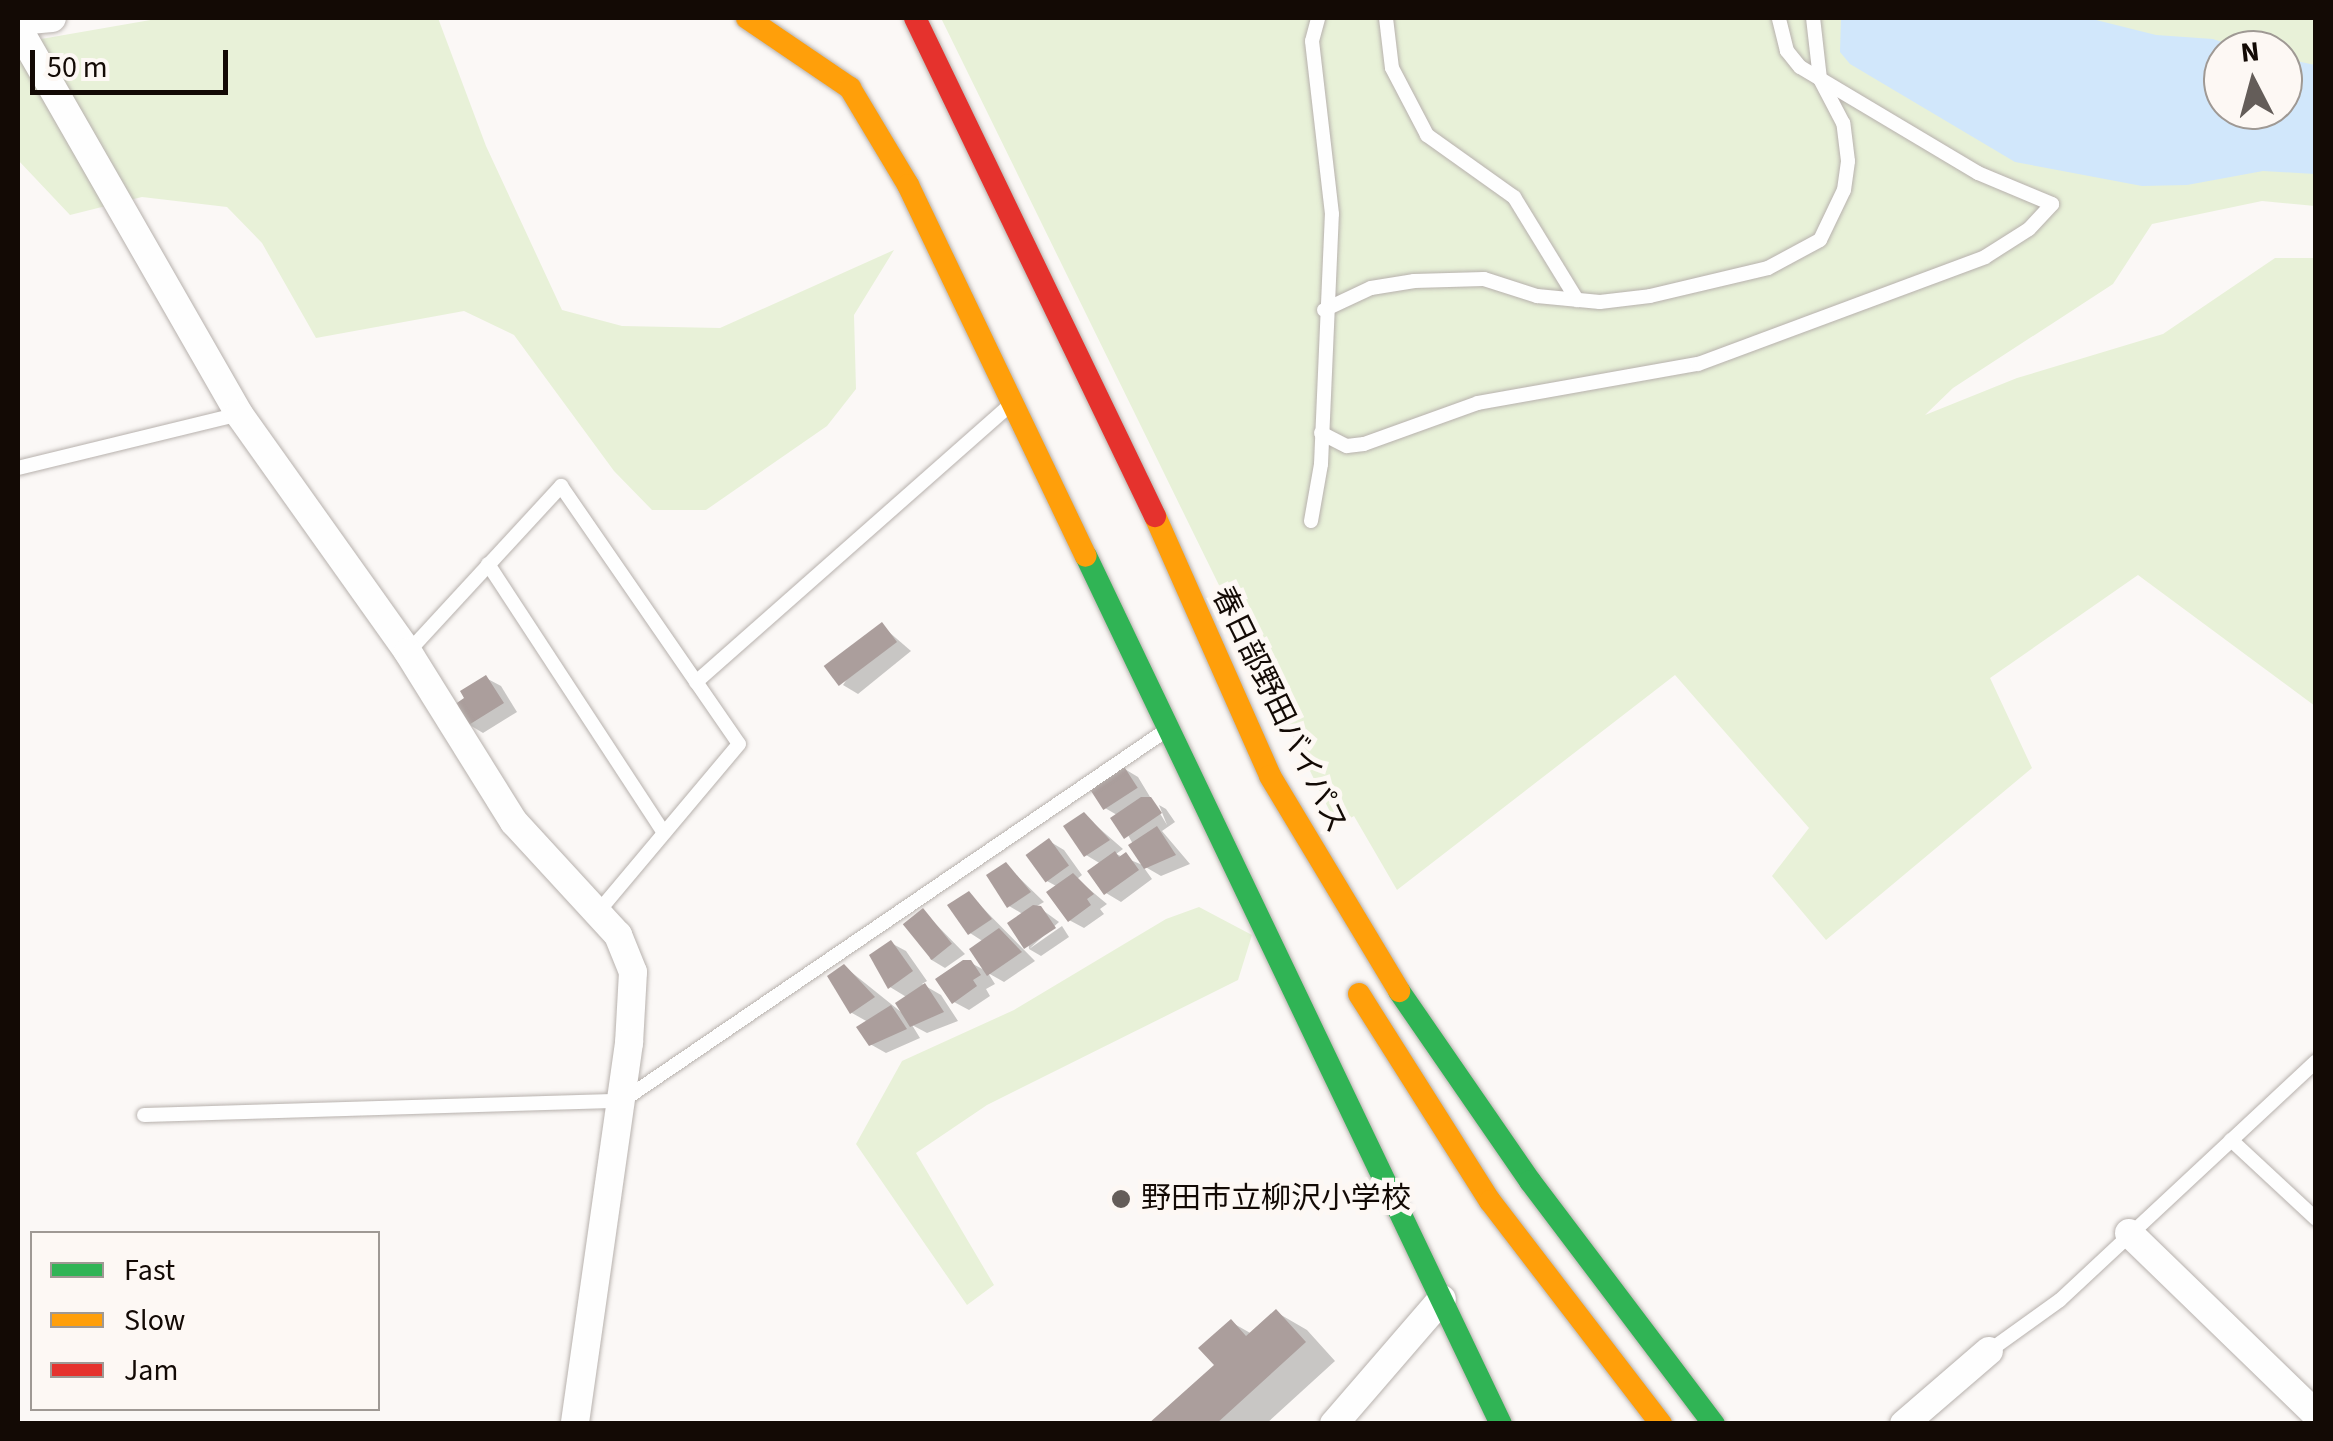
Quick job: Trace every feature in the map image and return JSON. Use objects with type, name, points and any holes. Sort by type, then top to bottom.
[{"type":"main road","points":[[747,18],[850,88],[872,118],[1170,727],[1501,1424]]},
{"type":"main road","name":"春日部野田バイパス","points":[[916,18],[1121,440],[1270,776],[1355,927],[1530,1181],[1714,1424]]},
{"type":"main road","points":[[1350,980],[1490,1200],[1661,1424]]},
{"type":"street","points":[[52,18],[18,25],[239,414],[408,652],[514,822],[618,935],[633,972],[622,1102],[575,1424]]},
{"type":"street","points":[[2129,1233],[2316,1414]]},
{"type":"street","points":[[1334,1424],[1442,1299]]},
{"type":"street","points":[[1904,1424],[1989,1351]]},
{"type":"lane","points":[[1311,521],[1321,433],[1324,310],[1332,214],[1312,41],[1318,18]]},
{"type":"lane","points":[[1386,18],[1392,68],[1427,135],[1514,197],[1576,300]]},
{"type":"lane","points":[[1321,433],[1347,446],[1364,444],[1478,403],[1698,364],[1986,256],[2029,228],[2052,204],[1978,172],[1820,79],[1787,51],[1778,18]]},
{"type":"lane","points":[[1324,310],[1371,288],[1414,281],[1484,279],[1576,300],[1692,290],[1768,268],[1820,240],[1844,190],[1848,161],[1842,123],[1820,79],[1813,18]]},
{"type":"lane","points":[[696,682],[1013,402]]},
{"type":"lane","points":[[18,468],[239,414]]},
{"type":"lane","points":[[408,652],[561,486],[739,744],[597,913]]},
{"type":"lane","points":[[488,564],[664,834]]},
{"type":"lane","points":[[144,1116],[622,1102],[1170,727]]},
{"type":"lane","points":[[1989,1351],[2060,1300],[2316,1060]]},
{"type":"lane","points":[[2231,1140],[2316,1219]]},
{"type":"green space","points":[[162,18],[438,18],[486,146],[562,310],[622,326],[720,328],[894,250],[854,315],[856,389],[827,426],[706,510],[652,510],[614,471],[514,335],[464,311],[316,338],[262,243],[227,207],[142,197],[70,215],[18,160],[18,43]]},
{"type":"green space","points":[[941,18],[2315,18],[2315,206],[2262,201],[2152,224],[2113,284],[1953,388],[1925,415],[2017,378],[2163,334],[2275,258],[2315,258],[2315,706],[2138,575],[1990,678],[2032,768],[1826,940],[1772,876],[1809,828],[1675,675],[1397,890],[1354,816],[1337,826]]},
{"type":"green space","points":[[1199,907],[1252,935],[1238,980],[987,1105],[916,1153],[994,1285],[967,1305],[856,1144],[902,1061],[1014,1010],[1166,919]]},
{"type":"water","points":[[1841,18],[2088,18],[2156,35],[2203,38],[2203,130],[2303,130],[2303,62],[2315,65],[2315,174],[2263,171],[2187,185],[2142,186],[2015,162],[1850,64],[1840,52]]},
{"type":"building","points":[[882,622],[897,642],[839,686],[824,666]]},
{"type":"building","points":[[486,675],[504,703],[467,726],[454,705],[464,698],[460,691]]},
{"type":"building","points":[[1123,765],[1138,788],[1103,810],[1089,787]]},
{"type":"building","points":[[1141,797],[1151,797],[1162,813],[1124,839],[1110,818]]},
{"type":"building","points":[[1084,812],[1110,840],[1084,857],[1063,826]]},
{"type":"building","points":[[1157,826],[1176,855],[1144,869],[1128,845]]},
{"type":"building","points":[[1049,838],[1069,866],[1046,883],[1026,855]]},
{"type":"building","points":[[1115,851],[1119,857],[1126,852],[1139,870],[1104,895],[1087,871]]},
{"type":"building","points":[[1006,862],[1031,892],[1007,908],[986,875]]},
{"type":"building","points":[[1073,873],[1094,894],[1087,899],[1091,905],[1068,922],[1046,892]]},
{"type":"building","points":[[969,891],[992,919],[968,935],[947,905]]},
{"type":"building","points":[[1033,905],[1041,906],[1056,928],[1024,949],[1007,923]]},
{"type":"building","points":[[923,908],[952,944],[932,960],[903,924]]},
{"type":"building","points":[[999,928],[1022,952],[987,976],[969,949]]},
{"type":"building","points":[[891,940],[913,971],[888,989],[869,955]]},
{"type":"building","points":[[963,960],[971,960],[981,975],[973,980],[977,986],[952,1004],[935,979]]},
{"type":"building","points":[[844,964],[875,997],[850,1014],[827,976]]},
{"type":"building","points":[[925,983],[944,1012],[910,1027],[895,1003]]},
{"type":"building","points":[[891,1005],[907,1029],[869,1046],[856,1027]]},
{"type":"building","points":[[1276,1309],[1306,1342],[1216,1424],[1148,1424],[1214,1365],[1198,1348],[1231,1319],[1246,1336]]},
{"type":"traffic: fast","points":[[1086,556],[1501,1424]]},
{"type":"traffic: fast","points":[[1399,991],[1530,1181],[1714,1424]]},
{"type":"traffic: slow","points":[[747,18],[850,88],[908,185],[1086,556]]},
{"type":"traffic: slow","points":[[1155,516],[1270,776],[1399,991]]},
{"type":"traffic: slow","points":[[1359,994],[1490,1201],[1661,1424]]},
{"type":"traffic: jam","points":[[915,18],[1155,516]]},
{"type":"place","name":"野田市立柳沢小学校","points":[[1121,1199]]}]
